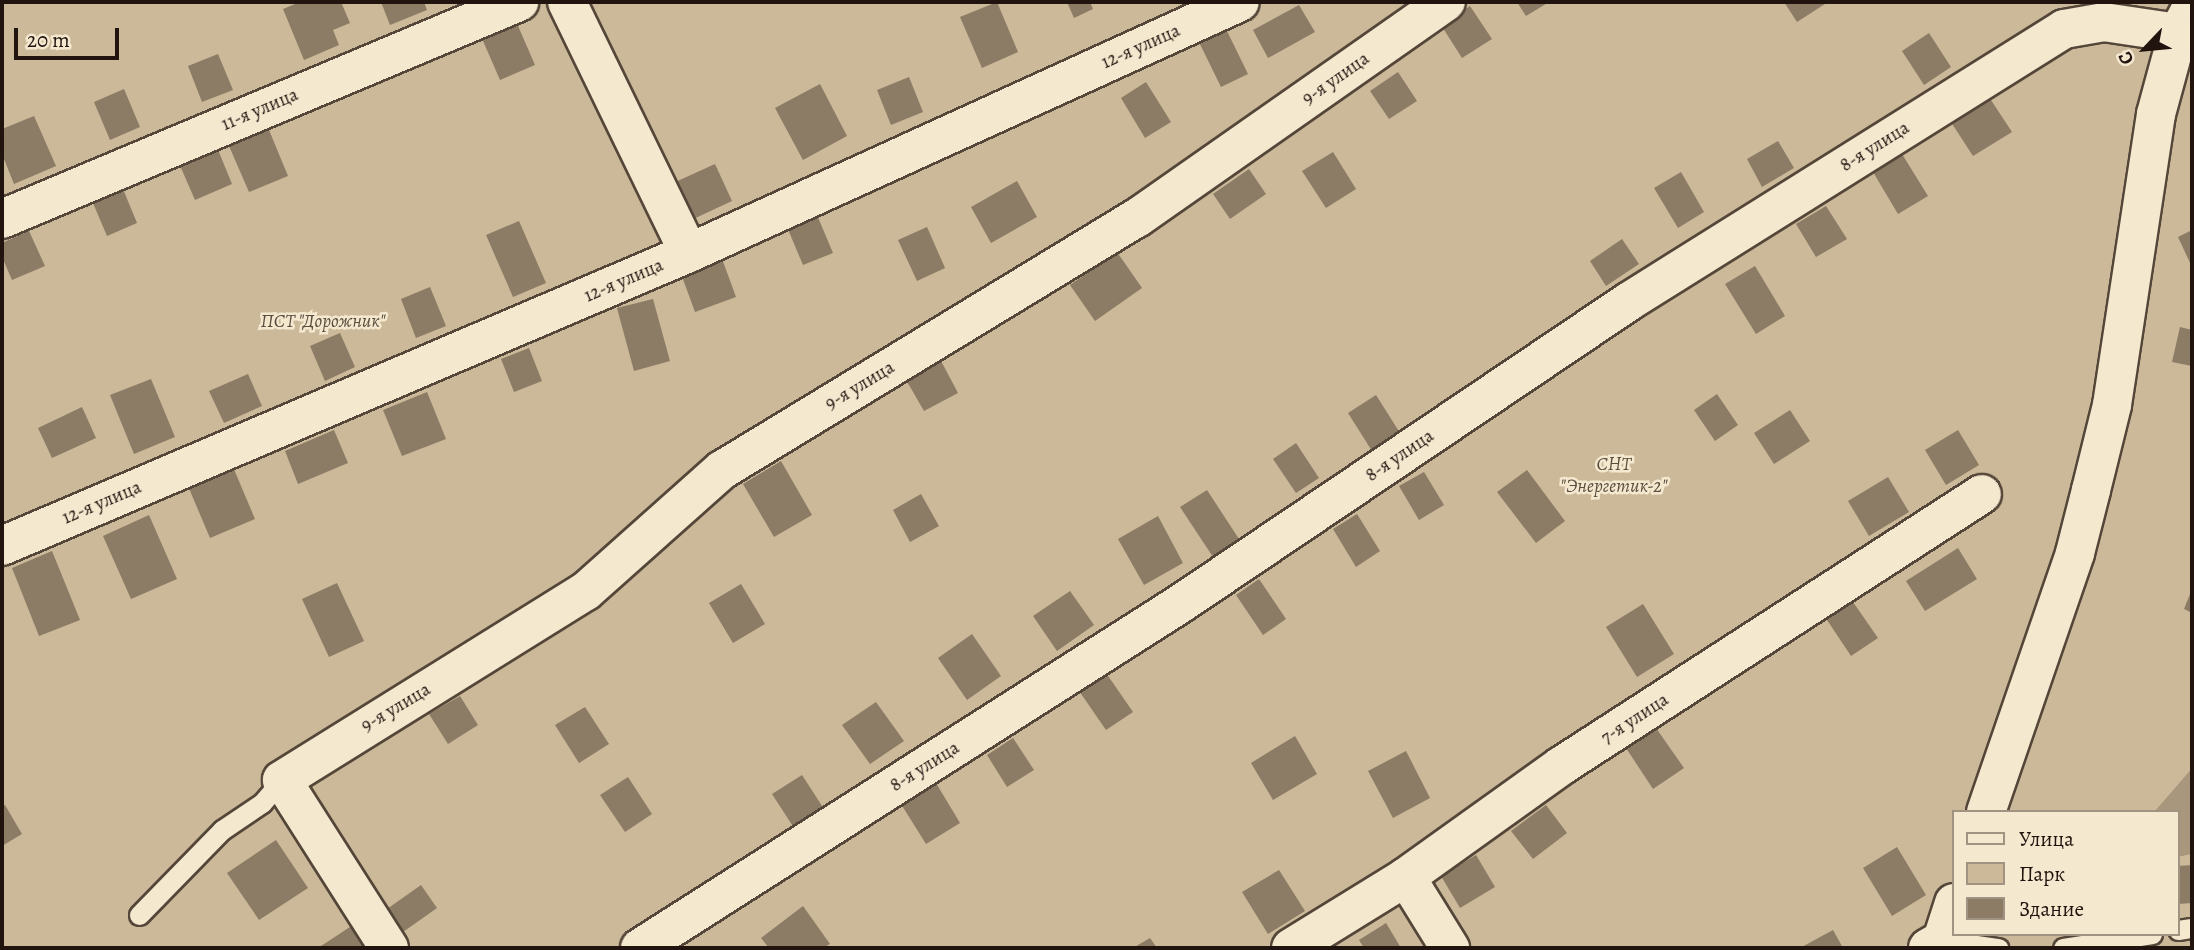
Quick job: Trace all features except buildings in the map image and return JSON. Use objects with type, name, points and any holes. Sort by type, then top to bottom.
[{"type":"street","name":"11-я улица","points":[[2,219],[519,2]]},
{"type":"street","points":[[567,2],[689,253]]},
{"type":"street","name":"12-я улица","points":[[2,546],[689,253],[1240,2]]},
{"type":"street","name":"9-я улица","points":[[282,780],[586,591],[722,470],[1137,218],[1446,2]]},
{"type":"street","points":[[1987,810],[2074,553],[2091,490],[2112,405],[2156,114],[2185,20]]},
{"type":"street","name":"8-я улица","points":[[640,948],[1180,604],[1629,302],[2064,29],[2104,22],[2185,20]]},
{"type":"street","name":"7-я улица","points":[[1291,948],[1406,877],[1562,766],[1982,494]]},
{"type":"street","points":[[282,780],[389,948]]},
{"type":"street","points":[[1406,877],[1450,948]]},
{"type":"street","points":[[1935,944],[1952,907]]},
{"type":"lane","points":[[139,915],[222,830],[262,803],[282,780]]},
{"type":"lane","points":[[2063,948],[2139,936]]},
{"type":"lane","points":[[1935,944],[1998,948]]},
{"type":"green space","name":"СHТ \"Энергетик-2\"","points":[[2,2],[2192,2],[2192,768],[2156,810],[1952,810],[1952,936],[2180,936],[2180,857],[2192,854],[2192,948],[2,948]]},
{"type":"shaded area","points":[[2192,768],[2192,854],[2180,857],[2180,810],[2156,810]]},
{"type":"park label","name":"ПСТ \"Дорожник\"","points":[[323,322]]}]
